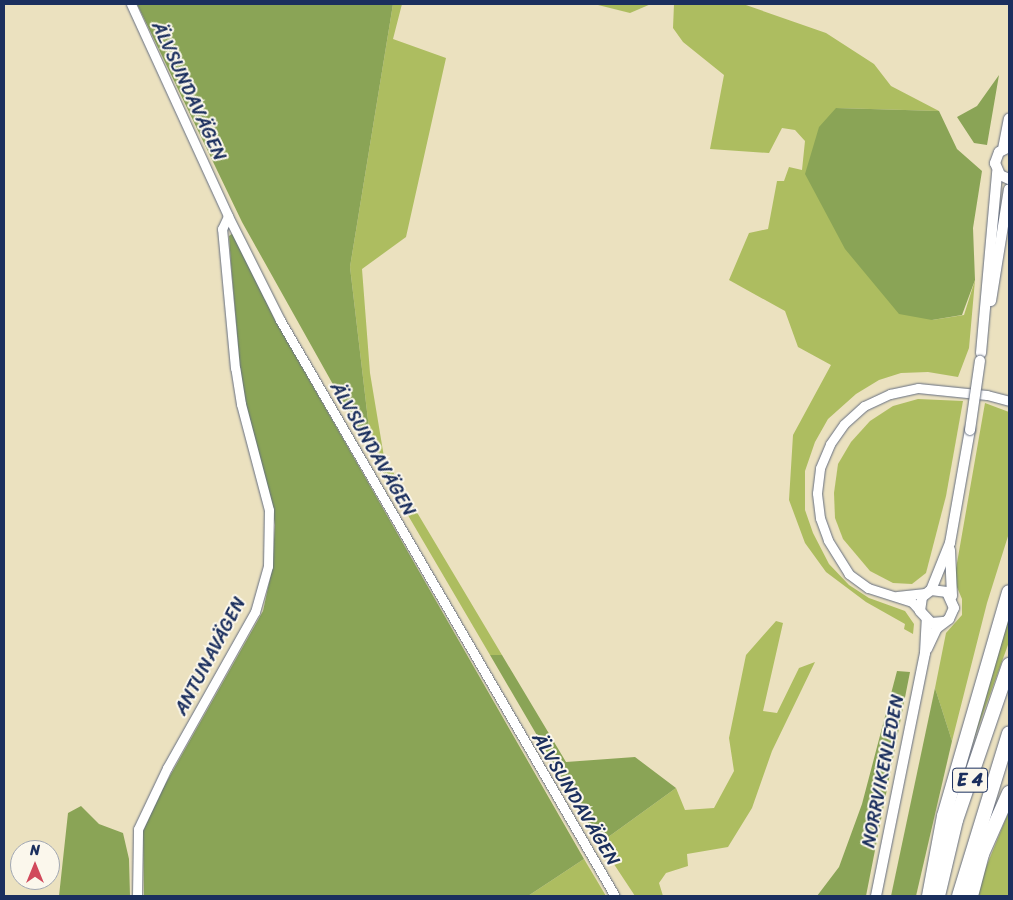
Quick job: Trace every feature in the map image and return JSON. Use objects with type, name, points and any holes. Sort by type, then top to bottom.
[{"type":"highway","points":[[929,896],[944,816],[1009,592]]},
{"type":"highway","name":"E 4","points":[[938,896],[956,820],[1009,665]]},
{"type":"highway","name":"E 4","points":[[959,896],[1009,733]]},
{"type":"highway","points":[[971,896],[982,854],[1009,793]]},
{"type":"main road","points":[[981,357],[998,172],[995,159],[1006,148],[1009,119]]},
{"type":"main road","points":[[998,172],[1009,178]]},
{"type":"main road","points":[[950,543],[920,611],[927,620],[944,622],[953,614],[950,543],[1009,189]]},
{"type":"main road","points":[[928,591],[943,589],[952,596]]},
{"type":"main road","name":"NORRVIKENLEDEN","points":[[876,896],[925,653],[927,620]]},
{"type":"main road","name":"NORRVIKENLEDEN","points":[[925,653],[944,622]]},
{"type":"street","name":"ÄLVSUNDAVÄGEN","points":[[131,4],[228,216],[280,320],[615,896]]},
{"type":"street","name":"ANTUNAVÄGEN","points":[[137,896],[138,829],[167,768],[255,612],[268,566],[269,510],[241,404],[235,368],[222,230],[228,216]]},
{"type":"street","points":[[920,611],[912,602],[889,597],[868,588],[849,574],[828,540],[820,518],[817,493],[820,468],[830,444],[844,424],[864,406],[890,394],[918,388],[986,395],[1009,395]]},
{"type":"street","points":[[986,395],[1009,401]]},
{"type":"street","points":[[889,597],[928,591]]},
{"type":"green space","points":[[137,4],[393,4],[350,267],[372,454],[242,222]]},
{"type":"green space","points":[[393,4],[402,4],[393,39],[446,58],[406,237],[362,269],[370,373],[384,457],[502,655],[490,655],[372,454],[350,267]]},
{"type":"green space","points":[[594,4],[651,4],[630,13]]},
{"type":"green space","points":[[674,4],[743,4],[826,33],[874,64],[891,86],[939,111],[836,108],[932,320],[964,315],[975,280],[969,348],[958,377],[928,372],[901,373],[879,380],[856,394],[828,419],[815,442],[805,471],[805,510],[813,533],[829,564],[849,585],[869,598],[905,611],[914,624],[913,634],[904,629],[905,624],[866,602],[826,572],[805,543],[789,500],[793,435],[831,365],[798,347],[785,311],[729,280],[749,233],[768,229],[777,181],[784,181],[789,167],[802,170],[805,141],[795,130],[782,128],[769,153],[710,149],[724,75],[683,42],[673,28]]},
{"type":"green space","points":[[999,75],[987,145],[974,143],[957,117],[977,106]]},
{"type":"green space","points":[[836,108],[939,111],[957,149],[982,171],[973,228],[975,280],[962,315],[932,320],[899,314],[845,249],[805,174],[819,127]]},
{"type":"green space","points":[[233,233],[275,320],[584,859],[528,896],[144,896],[143,831],[158,797],[263,611],[272,569],[275,525],[271,501],[245,404],[240,368],[229,236]]},
{"type":"green space","points":[[918,399],[963,401],[946,496],[926,573],[912,584],[893,583],[870,571],[843,539],[835,518],[834,493],[838,464],[851,442],[870,421],[893,406]]},
{"type":"green space","points":[[985,403],[1009,412],[1009,533],[987,603],[952,741],[935,688],[946,633],[962,615],[962,599],[954,580]]},
{"type":"green space","points":[[1009,608],[1009,642],[956,789]]},
{"type":"green space","points":[[776,621],[783,623],[763,711],[777,713],[799,668],[815,662],[772,751],[752,808],[728,847],[687,854],[688,866],[666,873],[659,883],[663,896],[635,896],[600,843],[676,788],[685,810],[714,808],[734,771],[729,738],[746,655]]},
{"type":"green space","points":[[490,655],[502,655],[566,762],[635,757],[676,788],[600,843]]},
{"type":"green space","points":[[897,671],[910,672],[866,896],[817,896],[839,867],[862,804]]},
{"type":"green space","points":[[935,688],[952,741],[916,896],[891,896]]},
{"type":"green space","points":[[81,806],[99,824],[123,833],[129,859],[130,896],[59,896],[68,813]]},
{"type":"green space","points":[[1009,811],[1009,896],[977,896],[984,872]]},
{"type":"green space","points":[[584,859],[606,896],[528,896]]}]
